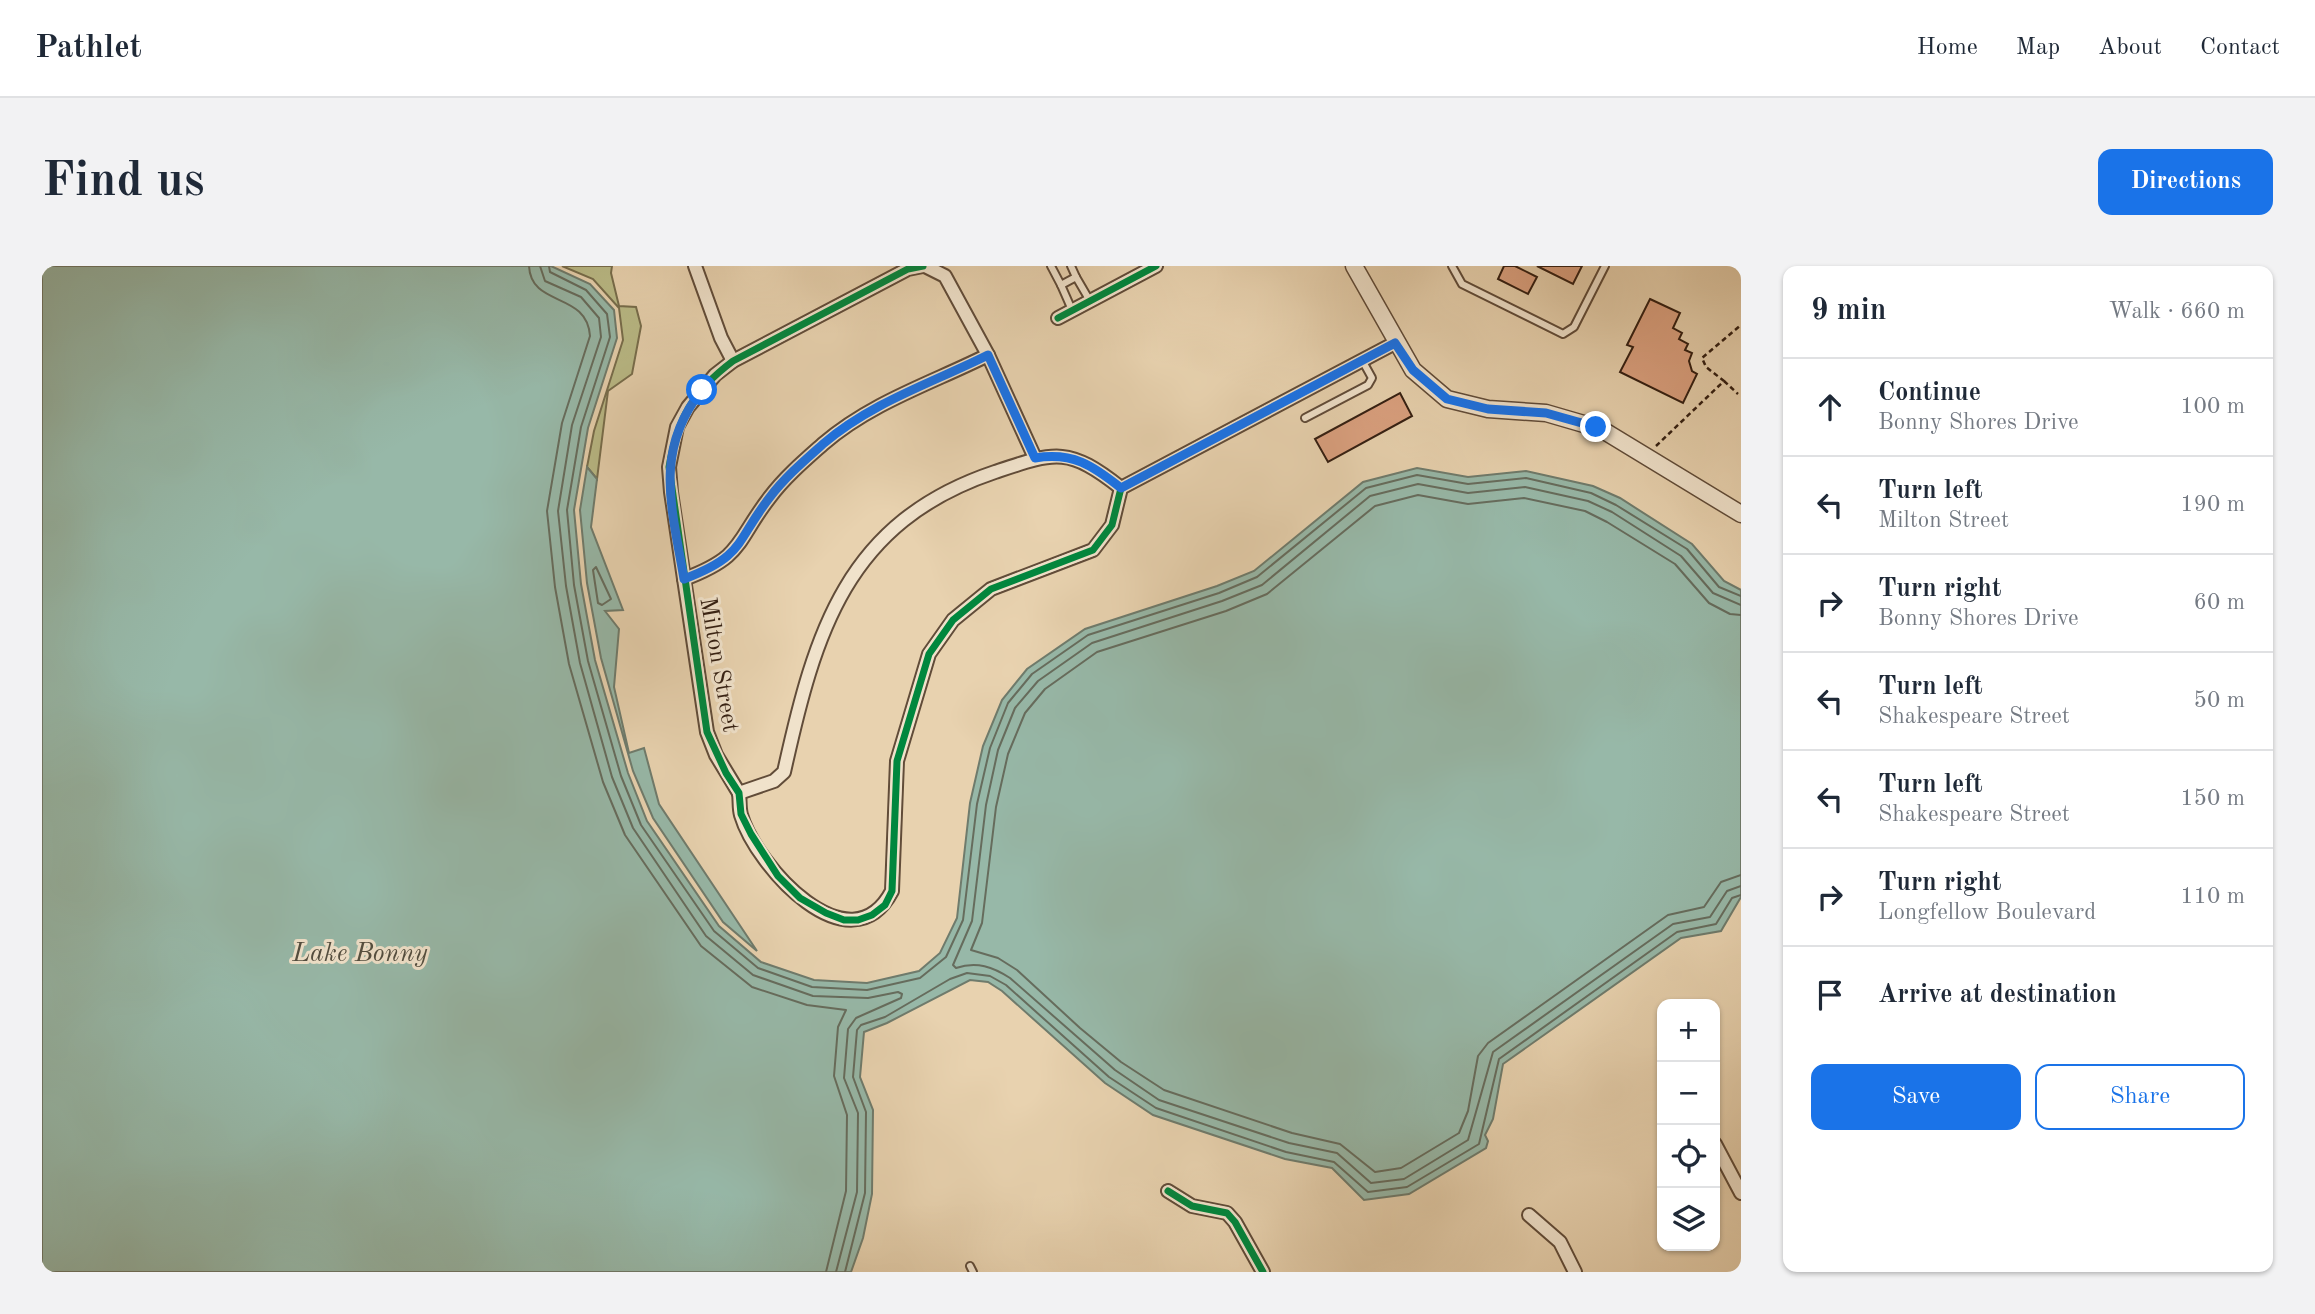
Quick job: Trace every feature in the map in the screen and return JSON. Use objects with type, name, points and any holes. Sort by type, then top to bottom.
[{"type":"street","points":[[695,266],[721,338],[733,361]]},
{"type":"street","points":[[684,579],[670,480],[672,448],[677,427],[688,407],[715,375],[733,361],[908,269],[924,266],[945,276],[988,355],[1035,458]]},
{"type":"street","points":[[1058,318],[1156,266]]},
{"type":"street","points":[[1354,266],[1395,343],[1413,370],[1447,399],[1488,409],[1546,413],[1601,429],[1741,514]]},
{"type":"street","points":[[1121,488],[1091,466],[1073,458],[1057,455],[1035,458],[942,494],[887,534],[855,569],[826,621],[783,772],[774,781],[740,793],[741,814],[766,861],[800,898],[835,916],[858,920],[872,915],[885,905],[892,891],[897,761],[929,654],[953,620],[991,589],[1093,550],[1112,525],[1121,488],[1395,343]]},
{"type":"street","name":"Milton Street","points":[[740,793],[721,764],[707,732],[684,579],[723,562],[747,536],[754,521],[780,486],[825,442],[859,417],[896,396],[988,355]]},
{"type":"street","points":[[1720,1153],[1741,1193]]},
{"type":"street","points":[[1168,1191],[1192,1206],[1227,1213],[1236,1222],[1263,1272]]},
{"type":"street","points":[[1528,1215],[1560,1242],[1575,1272]]},
{"type":"lane","points":[[1051,266],[1072,310]]},
{"type":"lane","points":[[1071,266],[1090,301]]},
{"type":"lane","points":[[1452,266],[1462,284],[1563,334],[1574,327],[1605,266]]},
{"type":"lane","points":[[1061,285],[1076,277]]},
{"type":"lane","points":[[1305,418],[1368,385],[1372,378],[1362,360]]},
{"type":"path","points":[[1738,394],[1706,368],[1702,358],[1741,325]]},
{"type":"path","points":[[1656,446],[1724,382]]},
{"type":"green space","points":[[562,266],[612,266],[611,273],[619,306],[636,307],[641,326],[632,374],[608,391],[597,479],[587,467],[594,431],[623,340],[619,308],[593,279]]},
{"type":"water","name":"Lake Bonny","points":[[42,266],[551,266],[590,284],[614,310],[617,338],[588,428],[574,510],[581,584],[595,660],[628,773],[647,821],[719,926],[761,962],[814,980],[867,983],[919,971],[940,953],[957,918],[970,803],[983,746],[1002,700],[1027,669],[1085,629],[1217,586],[1254,571],[1363,482],[1417,468],[1468,477],[1526,471],[1593,486],[1620,498],[1692,544],[1724,581],[1741,590],[1741,897],[1721,931],[1681,938],[1503,1064],[1493,1119],[1485,1135],[1488,1141],[1486,1148],[1409,1194],[1364,1200],[1332,1168],[1285,1159],[1153,1115],[1105,1083],[1002,991],[988,982],[970,980],[864,1032],[860,1077],[873,1110],[872,1194],[863,1238],[851,1272],[42,1272]]},
{"type":"water","points":[[587,467],[597,479],[591,527],[623,610],[605,611],[619,629],[614,687],[629,753],[644,748],[659,804],[757,951],[723,922],[653,818],[633,771],[601,658],[587,583],[580,510]]},
{"type":"building","points":[[1504,266],[1515,266],[1537,277],[1528,294],[1498,279]]},
{"type":"building","points":[[1537,266],[1582,266],[1573,284]]},
{"type":"building","points":[[1650,299],[1680,313],[1673,328],[1682,333],[1679,339],[1688,344],[1685,350],[1692,353],[1689,361],[1692,371],[1697,374],[1683,403],[1620,372],[1633,347],[1627,345]]},
{"type":"building","points":[[1400,393],[1412,416],[1328,462],[1315,439]]},
{"type":"cycle path","points":[[923,266],[908,269],[733,361],[719,372],[697,395],[682,420],[669,467],[707,732],[726,773],[739,793],[741,814],[778,876],[800,898],[844,920],[858,920],[872,915],[885,905],[892,891],[897,761],[929,654],[953,620],[991,589],[1093,550],[1112,525],[1121,488],[1395,343]]},
{"type":"cycle path","points":[[1058,318],[1156,266]]},
{"type":"cycle path","points":[[1168,1191],[1192,1206],[1227,1213],[1235,1222],[1263,1272]]},
{"type":"route","points":[[702,390],[677,427],[669,467],[684,579],[723,562],[747,536],[771,495],[825,442],[859,417],[896,396],[988,355],[1035,458],[1057,455],[1073,458],[1091,466],[1121,488],[1395,343],[1413,370],[1432,389],[1447,399],[1488,409],[1546,413],[1596,427]]}]
